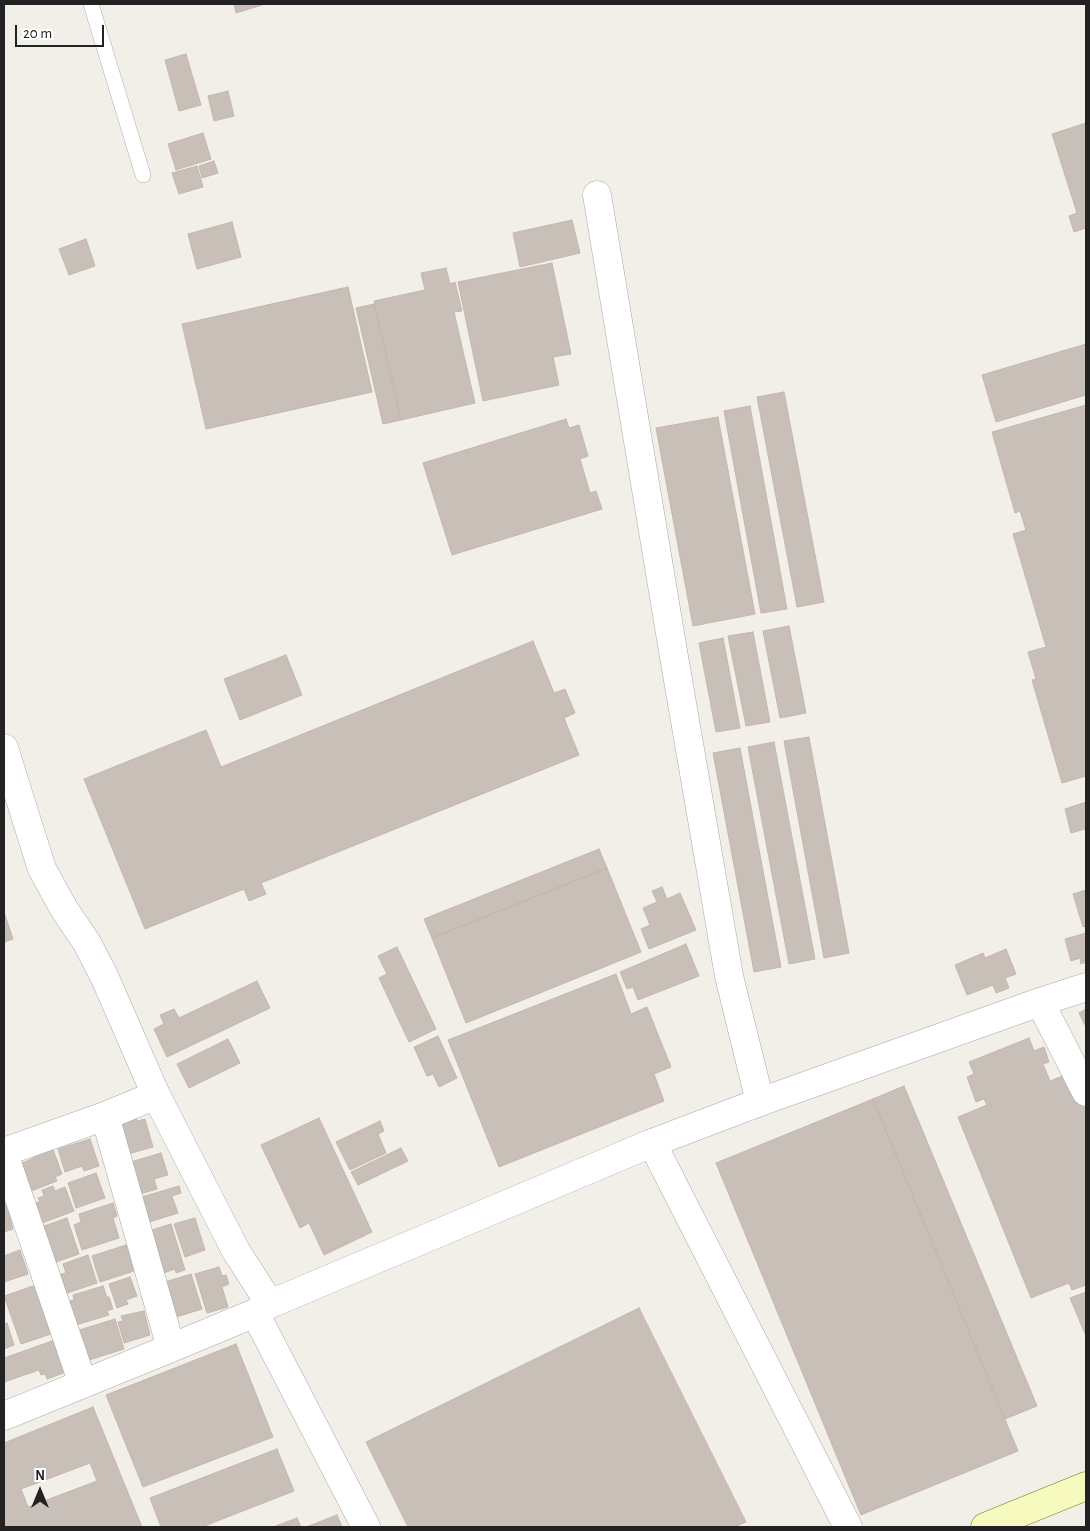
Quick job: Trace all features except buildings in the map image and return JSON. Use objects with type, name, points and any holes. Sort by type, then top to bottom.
[{"type":"main road","points":[[985,1527],[1086,1486]]},
{"type":"street","points":[[597,195],[674,661],[729,976],[760,1102]]},
{"type":"street","points":[[4,748],[42,869],[105,978],[156,1095],[236,1251],[366,1527]]},
{"type":"street","points":[[4,1416],[171,1348],[652,1143],[760,1102],[1086,987]]},
{"type":"street","points":[[1040,1002],[1086,1092]]},
{"type":"street","points":[[83,1384],[4,1153],[156,1095]]},
{"type":"street","points":[[105,1116],[171,1348]]},
{"type":"street","points":[[652,1143],[848,1527]]},
{"type":"lane","points":[[92,4],[143,175]]}]
